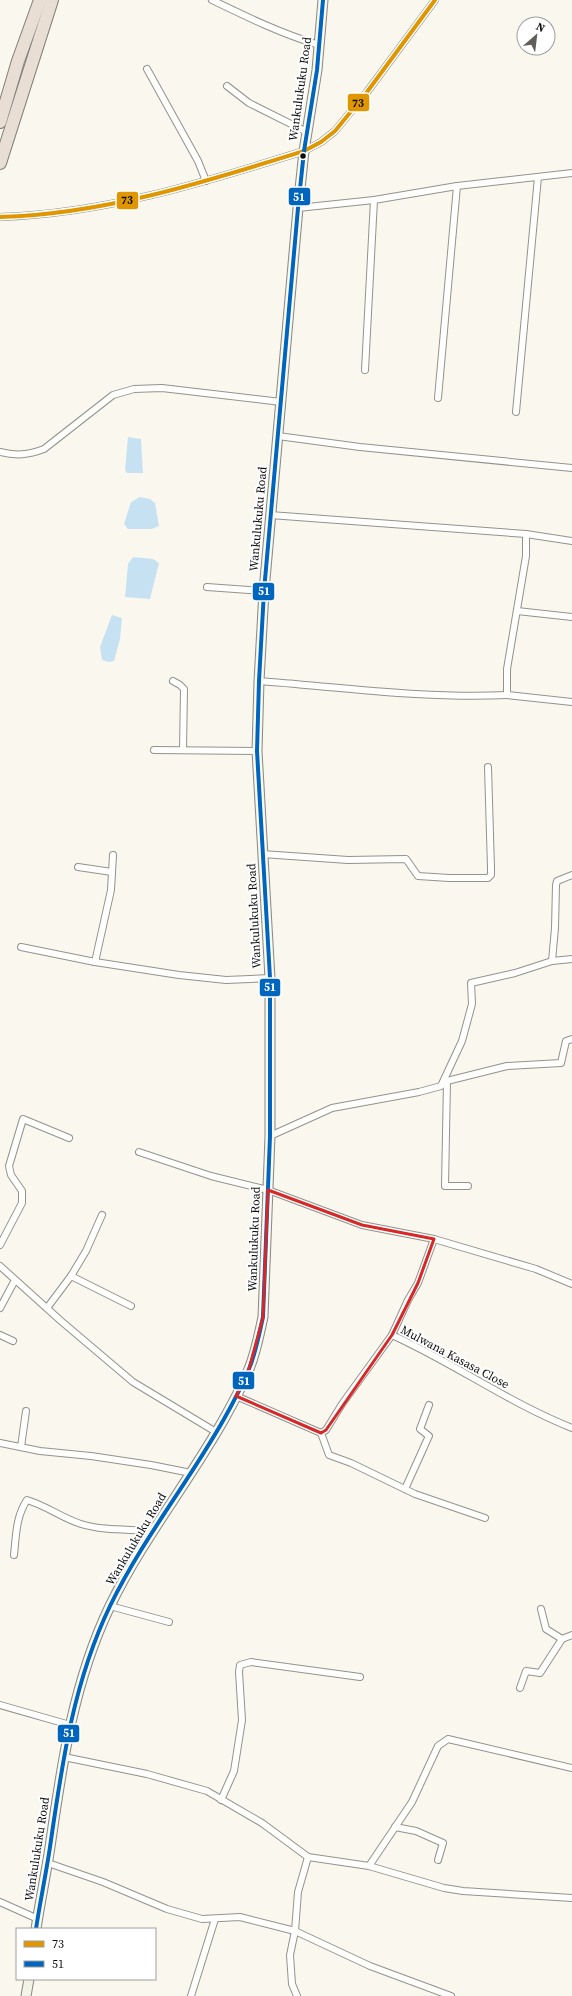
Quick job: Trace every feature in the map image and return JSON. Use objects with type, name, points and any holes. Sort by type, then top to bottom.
[{"type":"highway","points":[[0,122],[18,61],[40,0]]},
{"type":"highway","points":[[0,163],[52,0]]},
{"type":"main road","name":"Wankulukuku Road","points":[[36,1928],[48,1863],[64,1757],[80,1681],[110,1606],[152,1531],[191,1473],[236,1396],[255,1352],[263,1317],[270,1136],[270,978],[257,751],[259,681],[270,516],[298,208],[304,151],[318,70],[323,0]]},
{"type":"main road","points":[[26,1996],[29,1980]]},
{"type":"street","points":[[212,0],[280,32],[319,44]]},
{"type":"street","points":[[3,217],[50,213],[120,202],[171,191],[304,151],[321,142],[335,131],[368,92],[434,0]]},
{"type":"street","points":[[147,69],[198,161],[206,181]]},
{"type":"street","points":[[227,86],[249,103],[307,132]]},
{"type":"street","points":[[298,208],[374,200],[457,186],[572,173]]},
{"type":"street","points":[[516,412],[538,177]]},
{"type":"street","points":[[438,398],[457,186]]},
{"type":"street","points":[[365,370],[374,200]]},
{"type":"street","points":[[0,452],[18,455],[30,454],[44,449],[113,395],[134,389],[162,388],[281,402]]},
{"type":"street","points":[[278,436],[360,447],[450,454],[572,468]]},
{"type":"street","points":[[270,516],[526,534],[572,541]]},
{"type":"street","points":[[507,695],[507,669],[526,556],[526,534]]},
{"type":"street","points":[[207,587],[264,591]]},
{"type":"street","points":[[517,611],[572,617]]},
{"type":"street","points":[[173,681],[184,689],[183,750]]},
{"type":"street","points":[[259,681],[371,690],[484,696],[507,695],[572,702]]},
{"type":"street","points":[[154,750],[257,751]]},
{"type":"street","points":[[262,854],[348,860],[406,859],[418,876],[488,878],[491,875],[488,767]]},
{"type":"street","points":[[95,962],[111,890],[113,855]]},
{"type":"street","points":[[78,867],[112,872]]},
{"type":"street","points":[[552,961],[555,928],[556,885],[557,881],[562,877],[572,875]]},
{"type":"street","points":[[21,948],[95,962],[179,975],[226,980],[270,978]]},
{"type":"street","points":[[440,1086],[462,1041],[472,1004],[471,983],[515,973],[552,961],[572,959]]},
{"type":"street","points":[[270,1136],[332,1108],[419,1092],[440,1086],[447,1080],[507,1066],[561,1063],[566,1041],[572,1039]]},
{"type":"street","points":[[447,1080],[445,1186],[468,1186]]},
{"type":"street","points":[[0,1245],[22,1203],[22,1191],[11,1175],[9,1166],[23,1119],[69,1138]]},
{"type":"street","points":[[139,1152],[211,1176],[268,1190],[362,1225],[434,1239],[536,1269],[572,1284]]},
{"type":"street","points":[[47,1308],[71,1276],[86,1252],[102,1215]]},
{"type":"street","points":[[392,1335],[408,1300],[418,1283],[434,1239]]},
{"type":"street","points":[[0,1266],[61,1321],[133,1382],[216,1432]]},
{"type":"street","points":[[71,1276],[131,1306]]},
{"type":"street","points":[[0,1308],[15,1280]]},
{"type":"street","points":[[0,1335],[13,1341]]},
{"type":"street","name":"Mulwana Kasasa Close","points":[[321,1433],[326,1430],[342,1404],[392,1335],[448,1363],[537,1413],[572,1428]]},
{"type":"street","points":[[236,1396],[321,1433],[329,1455],[351,1463],[420,1497],[445,1503],[485,1518]]},
{"type":"street","points":[[405,1489],[429,1436],[420,1430],[429,1405]]},
{"type":"street","points":[[21,1447],[26,1411]]},
{"type":"street","points":[[0,1443],[40,1451],[91,1456],[191,1473]]},
{"type":"street","points":[[14,1555],[20,1515],[27,1500],[41,1504],[81,1524],[118,1530],[152,1531]]},
{"type":"street","points":[[110,1606],[169,1622]]},
{"type":"street","points":[[540,1609],[546,1629],[562,1639]]},
{"type":"street","points":[[520,1688],[526,1671],[540,1673],[562,1639],[572,1636]]},
{"type":"street","points":[[221,1800],[234,1771],[238,1750],[242,1720],[239,1672],[240,1665],[251,1662],[360,1677]]},
{"type":"street","points":[[0,1704],[70,1725]]},
{"type":"street","points":[[369,1866],[412,1802],[438,1746],[448,1739],[572,1768]]},
{"type":"street","points":[[64,1757],[147,1774],[207,1791],[262,1823],[308,1858],[369,1866],[450,1889],[572,1898]]},
{"type":"street","points":[[395,1827],[416,1831],[443,1843],[438,1860]]},
{"type":"street","points":[[297,1996],[292,1984],[290,1956],[295,1931],[298,1892],[308,1858]]},
{"type":"street","points":[[48,1863],[103,1882],[167,1909],[202,1919],[240,1917],[295,1931],[370,1966],[451,1996]]},
{"type":"street","points":[[0,1902],[38,1919]]},
{"type":"street","points":[[191,1996],[214,1919]]},
{"type":"highlighted area","points":[[268,1190],[362,1225],[434,1239],[418,1283],[392,1335],[326,1430],[321,1433],[236,1396],[249,1369],[263,1317]]},
{"type":"water","points":[[128,437],[141,439],[143,473],[127,473],[125,470]]},
{"type":"water","points":[[140,497],[150,499],[155,503],[159,526],[152,529],[128,529],[124,524],[131,502]]},
{"type":"water","points":[[133,557],[153,559],[159,563],[150,599],[125,597],[128,564]]},
{"type":"water","points":[[112,615],[122,618],[120,639],[114,661],[109,662],[102,660],[100,647]]},
{"type":"transit line","name":"51","points":[[36,1928],[59,1785],[71,1724],[78,1694],[97,1635],[110,1606],[136,1558],[196,1466],[234,1401],[251,1363],[263,1317],[270,1136],[270,978],[257,751],[259,681],[264,591],[298,208],[304,151],[317,70],[323,0]]},
{"type":"transit line","name":"73","points":[[0,217],[39,215],[116,203],[192,185],[304,151],[321,142],[335,131],[367,92],[435,0]]}]
